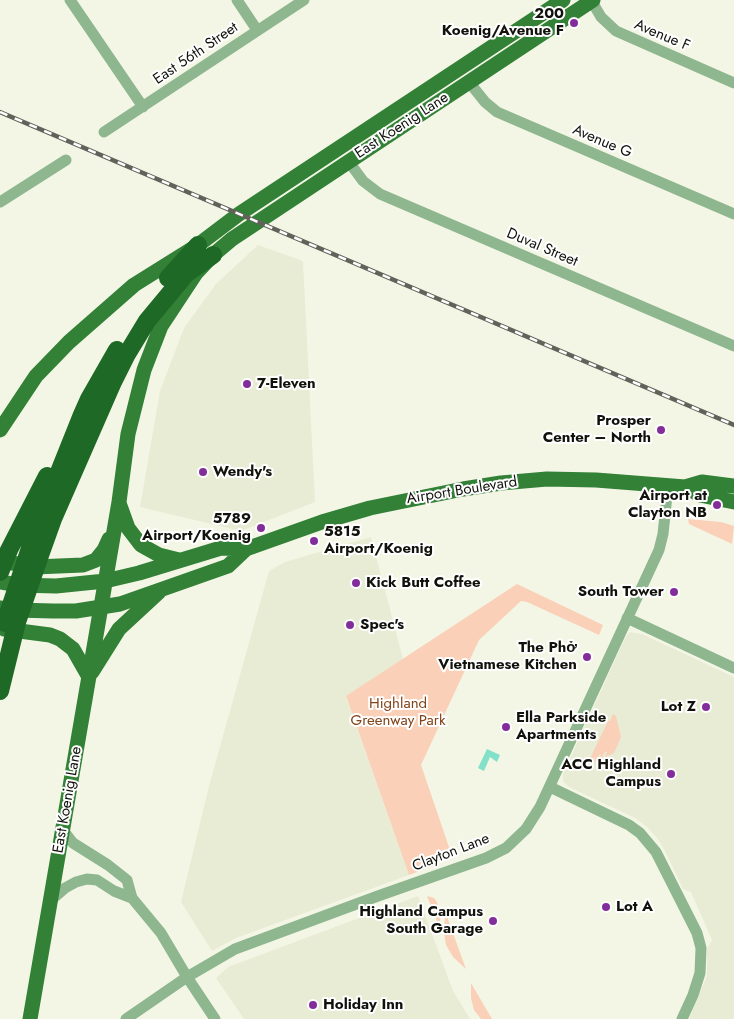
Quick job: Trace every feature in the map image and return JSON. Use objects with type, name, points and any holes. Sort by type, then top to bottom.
[{"type":"highway","points":[[0,691],[17,622],[48,473],[81,417],[113,355],[142,312],[170,275],[205,250]]},
{"type":"highway","points":[[0,640],[36,527],[127,354],[147,321],[205,250]]},
{"type":"highway","points":[[0,572],[36,527]]},
{"type":"main road","name":"East Koenig Lane","points":[[205,250],[239,214],[563,0]]},
{"type":"main road","name":"East Koenig Lane","points":[[205,250],[232,239],[592,0]]},
{"type":"main road","points":[[0,430],[36,376],[69,342],[134,285],[171,260],[205,250]]},
{"type":"main road","points":[[0,561],[35,567],[83,565],[96,560],[104,550],[119,502],[128,434],[144,370],[161,326],[191,280],[205,250]]},
{"type":"main road","name":"Airport Boulevard","points":[[0,582],[18,585],[56,586],[105,581],[221,548],[246,549],[322,522],[370,508],[463,488],[547,479],[596,480],[668,486],[684,486],[702,482],[734,486]]},
{"type":"main road","name":"Airport Boulevard","points":[[684,486],[700,495],[734,502]]},
{"type":"main road","name":"East Koenig Lane","points":[[30,1019],[119,502]]},
{"type":"main road","points":[[119,502],[128,528],[141,545],[159,555],[181,560]]},
{"type":"main road","name":"Airport Boulevard","points":[[0,608],[39,612],[100,608],[120,604],[228,566],[246,549]]},
{"type":"main road","points":[[0,628],[50,635],[60,639],[73,649],[89,677],[119,630],[161,591]]},
{"type":"street","points":[[70,0],[143,107]]},
{"type":"street","points":[[237,0],[257,30]]},
{"type":"street","name":"East 56th Street","points":[[104,132],[304,0]]},
{"type":"street","name":"Avenue F","points":[[592,0],[601,17],[624,36],[734,83]]},
{"type":"street","name":"Avenue G","points":[[469,82],[485,102],[497,112],[511,119],[734,214]]},
{"type":"street","points":[[0,202],[66,160]]},
{"type":"street","name":"Duval Street","points":[[348,162],[363,181],[380,194],[734,346]]},
{"type":"street","name":"Clayton Lane","points":[[126,1019],[187,977],[235,949],[486,858],[506,848],[526,829],[550,787],[659,550],[663,534],[668,486]]},
{"type":"street","points":[[627,618],[734,668]]},
{"type":"street","points":[[550,787],[629,825],[640,833],[656,852],[697,933],[701,948],[700,973],[682,1019]]},
{"type":"street","points":[[63,830],[73,843],[108,865],[127,880],[132,898],[162,933],[187,977],[215,1019]]},
{"type":"street","points":[[51,900],[71,884],[87,879],[97,880],[114,891],[132,898]]},
{"type":"shaded area","points":[[258,245],[303,261],[315,502],[241,531],[140,507],[160,391],[184,328],[216,284]]},
{"type":"shaded area","points":[[371,537],[403,659],[346,697],[409,875],[236,938],[212,951],[181,902],[209,786],[269,571],[285,562]]},
{"type":"shaded area","points":[[630,632],[642,634],[734,677],[734,1019],[689,1019],[707,976],[707,949],[712,940],[691,892],[683,889],[658,839],[646,826],[635,818],[569,787],[563,781],[563,774],[626,636]]},
{"type":"shaded area","points":[[418,896],[453,991],[470,1019],[244,1019],[216,978],[228,967]]},
{"type":"green space","points":[[688,519],[721,522],[734,526],[732,544],[689,524]]},
{"type":"green space","name":"Highland Greenway Park","points":[[517,584],[603,625],[599,635],[521,601],[479,640],[421,765],[450,850],[440,854],[439,860],[433,866],[409,875],[346,696]]},
{"type":"green space","points":[[613,714],[616,716],[621,737],[614,753],[605,757],[607,752],[605,752],[602,758],[599,760],[601,754],[594,762],[595,756],[591,763],[587,765],[608,721],[610,721]]},
{"type":"green space","points":[[427,896],[434,898],[437,902],[441,914],[439,927]]},
{"type":"green space","points":[[445,914],[466,969],[453,957],[446,945],[444,933]]},
{"type":"green space","points":[[471,983],[492,1019],[481,1019],[474,1010],[471,998]]},
{"type":"water","points":[[487,749],[500,755],[497,762],[490,757],[484,771],[478,768]]},
{"type":"railway","points":[[0,112],[734,425]]},
{"type":"place","name":"200 Koenig/Avenue F","points":[[574,23]]},
{"type":"place","name":"7-Eleven","points":[[247,384]]},
{"type":"place","name":"Prosper Center – North","points":[[661,430]]},
{"type":"place","name":"Wendy's","points":[[203,472]]},
{"type":"place","name":"Airport at Clayton NB","points":[[717,505]]},
{"type":"place","name":"5789 Airport/Koenig","points":[[261,528]]},
{"type":"place","name":"5815 Airport/Koenig","points":[[314,541]]},
{"type":"place","name":"Kick Butt Coffee","points":[[356,583]]},
{"type":"place","name":"South Tower","points":[[674,592]]},
{"type":"place","name":"Spec's","points":[[350,625]]},
{"type":"place","name":"The Phở Vietnamese Kitchen","points":[[587,657]]},
{"type":"place","name":"Lot Z","points":[[706,707]]},
{"type":"place","name":"Ella Parkside Apartments","points":[[506,727]]},
{"type":"place","name":"ACC Highland Campus","points":[[671,774]]},
{"type":"place","name":"Lot A","points":[[606,907]]},
{"type":"place","name":"Highland Campus South Garage","points":[[493,921]]},
{"type":"place","name":"Holiday Inn","points":[[313,1005]]}]
